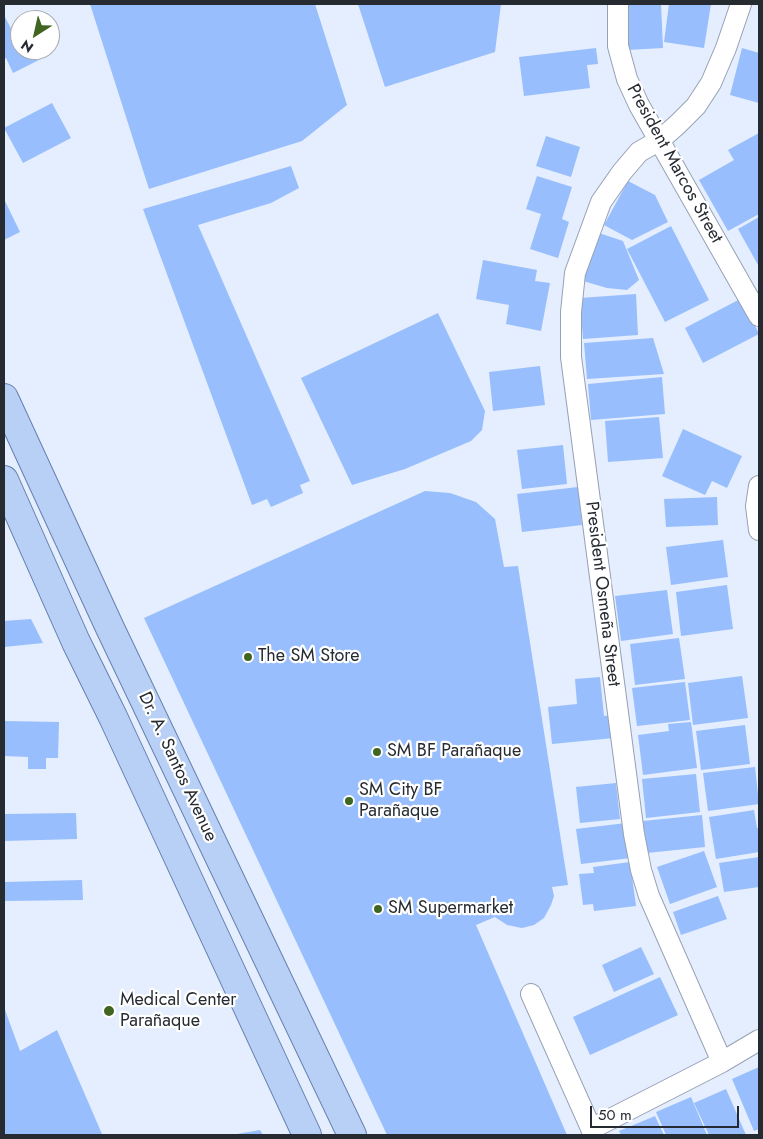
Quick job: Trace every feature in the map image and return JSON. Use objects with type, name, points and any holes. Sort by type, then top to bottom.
[{"type":"main road","name":"Dr. A. Santos Avenue","points":[[4,398],[110,628],[352,1135]]},
{"type":"main road","name":"Dr. A. Santos Avenue","points":[[4,480],[76,642],[113,717],[307,1135]]},
{"type":"street","name":"President Marcos Street","points":[[618,4],[618,46],[626,79],[759,316]]},
{"type":"street","name":"President Osmeña Street","points":[[722,1062],[662,927],[641,870],[634,834],[572,357],[571,312],[575,273],[601,202],[639,152],[660,140],[696,106],[711,83],[726,48],[741,4]]},
{"type":"street","points":[[759,486],[756,506],[759,530]]},
{"type":"street","points":[[530,994],[593,1132],[759,1040]]},
{"type":"building","points":[[90,4],[315,4],[347,105],[302,141],[149,189]]},
{"type":"building","points":[[358,4],[501,4],[495,52],[385,87]]},
{"type":"building","points":[[624,4],[661,4],[663,48],[627,50]]},
{"type":"building","points":[[669,4],[711,4],[704,48],[664,42]]},
{"type":"building","points":[[4,15],[10,27],[10,60],[39,60],[13,73],[6,58],[4,59]]},
{"type":"building","points":[[596,48],[598,64],[587,65],[590,88],[524,96],[519,57]]},
{"type":"building","points":[[742,48],[759,53],[759,103],[730,95]]},
{"type":"building","points":[[52,103],[71,138],[23,163],[4,128]]},
{"type":"building","points":[[759,133],[759,214],[728,231],[699,180],[734,160],[728,150]]},
{"type":"building","points":[[546,136],[580,147],[571,177],[536,166]]},
{"type":"building","points":[[291,166],[299,188],[271,203],[198,225],[310,481],[300,485],[303,493],[271,507],[267,499],[252,505],[143,209]]},
{"type":"building","points":[[537,176],[572,187],[562,219],[569,222],[558,258],[530,249],[541,214],[526,209]]},
{"type":"building","points":[[628,181],[655,195],[668,222],[632,240],[604,225]]},
{"type":"building","points":[[4,199],[20,232],[4,240]]},
{"type":"building","points":[[759,217],[759,265],[758,265],[738,229]]},
{"type":"building","points":[[671,226],[709,300],[665,322],[627,249]]},
{"type":"building","points":[[599,233],[623,241],[639,280],[627,290],[607,288],[583,281]]},
{"type":"building","points":[[483,260],[537,270],[535,281],[550,283],[541,331],[506,324],[509,305],[476,299]]},
{"type":"building","points":[[636,294],[638,335],[583,339],[580,298]]},
{"type":"building","points":[[742,298],[759,334],[703,363],[685,328]]},
{"type":"building","points":[[438,313],[485,411],[482,430],[471,441],[405,469],[352,485],[301,378]]},
{"type":"building","points":[[653,338],[664,374],[587,379],[584,343]]},
{"type":"building","points":[[540,366],[545,405],[493,411],[489,372]]},
{"type":"building","points":[[662,377],[665,414],[591,420],[588,384]]},
{"type":"building","points":[[659,417],[663,458],[608,462],[605,421]]},
{"type":"building","points":[[683,429],[742,456],[727,488],[712,481],[705,495],[662,476]]},
{"type":"building","points":[[563,445],[567,484],[522,489],[517,450]]},
{"type":"building","points":[[578,487],[582,525],[522,532],[517,494]]},
{"type":"building","name":"SM BF Parañaque","points":[[425,491],[450,493],[476,502],[495,519],[504,567],[518,566],[568,885],[552,887],[554,896],[551,905],[544,918],[534,925],[522,928],[507,925],[495,917],[476,925],[567,1135],[387,1135],[144,618]]},
{"type":"building","points":[[717,497],[718,525],[666,527],[664,499]]},
{"type":"building","points":[[723,540],[728,577],[671,585],[666,547]]},
{"type":"building","points":[[727,585],[733,629],[681,636],[676,592]]},
{"type":"building","points":[[667,590],[673,634],[621,641],[615,596]]},
{"type":"building","points":[[31,619],[43,643],[4,647],[4,621]]},
{"type":"building","points":[[679,638],[685,679],[635,685],[630,644]]},
{"type":"building","points":[[742,676],[748,718],[693,725],[688,683]]},
{"type":"building","points":[[600,677],[604,716],[612,715],[614,738],[552,744],[548,707],[577,704],[575,679]]},
{"type":"building","points":[[685,682],[690,720],[637,726],[632,688]]},
{"type":"building","points":[[4,721],[59,722],[58,758],[46,758],[46,769],[28,769],[28,757],[4,756]]},
{"type":"building","points":[[691,722],[697,768],[643,775],[638,735],[669,731],[668,724]]},
{"type":"building","points":[[745,725],[750,764],[701,770],[696,731]]},
{"type":"building","points":[[755,767],[759,804],[708,811],[703,773]]},
{"type":"building","points":[[696,774],[700,812],[646,818],[642,779]]},
{"type":"building","points":[[616,783],[620,819],[580,823],[576,787]]},
{"type":"building","points":[[754,810],[757,828],[759,828],[759,852],[716,859],[709,817]]},
{"type":"building","points":[[76,813],[77,839],[4,841],[4,814]]},
{"type":"building","points":[[702,815],[705,847],[647,853],[643,821]]},
{"type":"building","points":[[626,823],[631,858],[581,864],[576,829]]},
{"type":"building","points":[[704,851],[717,887],[670,904],[657,867]]},
{"type":"building","points":[[759,857],[759,887],[724,892],[719,863]]},
{"type":"building","points":[[630,862],[636,906],[594,911],[593,904],[583,905],[579,874],[594,873],[593,867]]},
{"type":"building","points":[[82,880],[83,900],[4,901],[4,882]]},
{"type":"building","points":[[718,896],[727,919],[681,935],[673,912]]},
{"type":"building","points":[[641,947],[654,974],[614,992],[602,965]]},
{"type":"building","points":[[660,977],[678,1015],[590,1055],[573,1017]]},
{"type":"building","points":[[4,1007],[20,1051],[57,1030],[102,1134],[4,1135]]},
{"type":"building","points":[[759,1067],[759,1129],[754,1131],[732,1079]]},
{"type":"building","points":[[726,1089],[746,1135],[709,1135],[694,1103]]},
{"type":"building","points":[[691,1097],[707,1135],[666,1135],[656,1112]]},
{"type":"building","points":[[655,1116],[664,1135],[621,1135],[619,1131]]},
{"type":"building","points":[[260,1130],[263,1135],[237,1135],[237,1134]]},
{"type":"place","name":"The SM Store","points":[[248,657]]},
{"type":"place","name":"SM BF Parañaque","points":[[377,752]]},
{"type":"place","name":"SM City BF Parañaque","points":[[349,801]]},
{"type":"place","name":"SM Supermarket","points":[[378,909]]},
{"type":"place","name":"Medical Center Parañaque","points":[[109,1011]]}]
